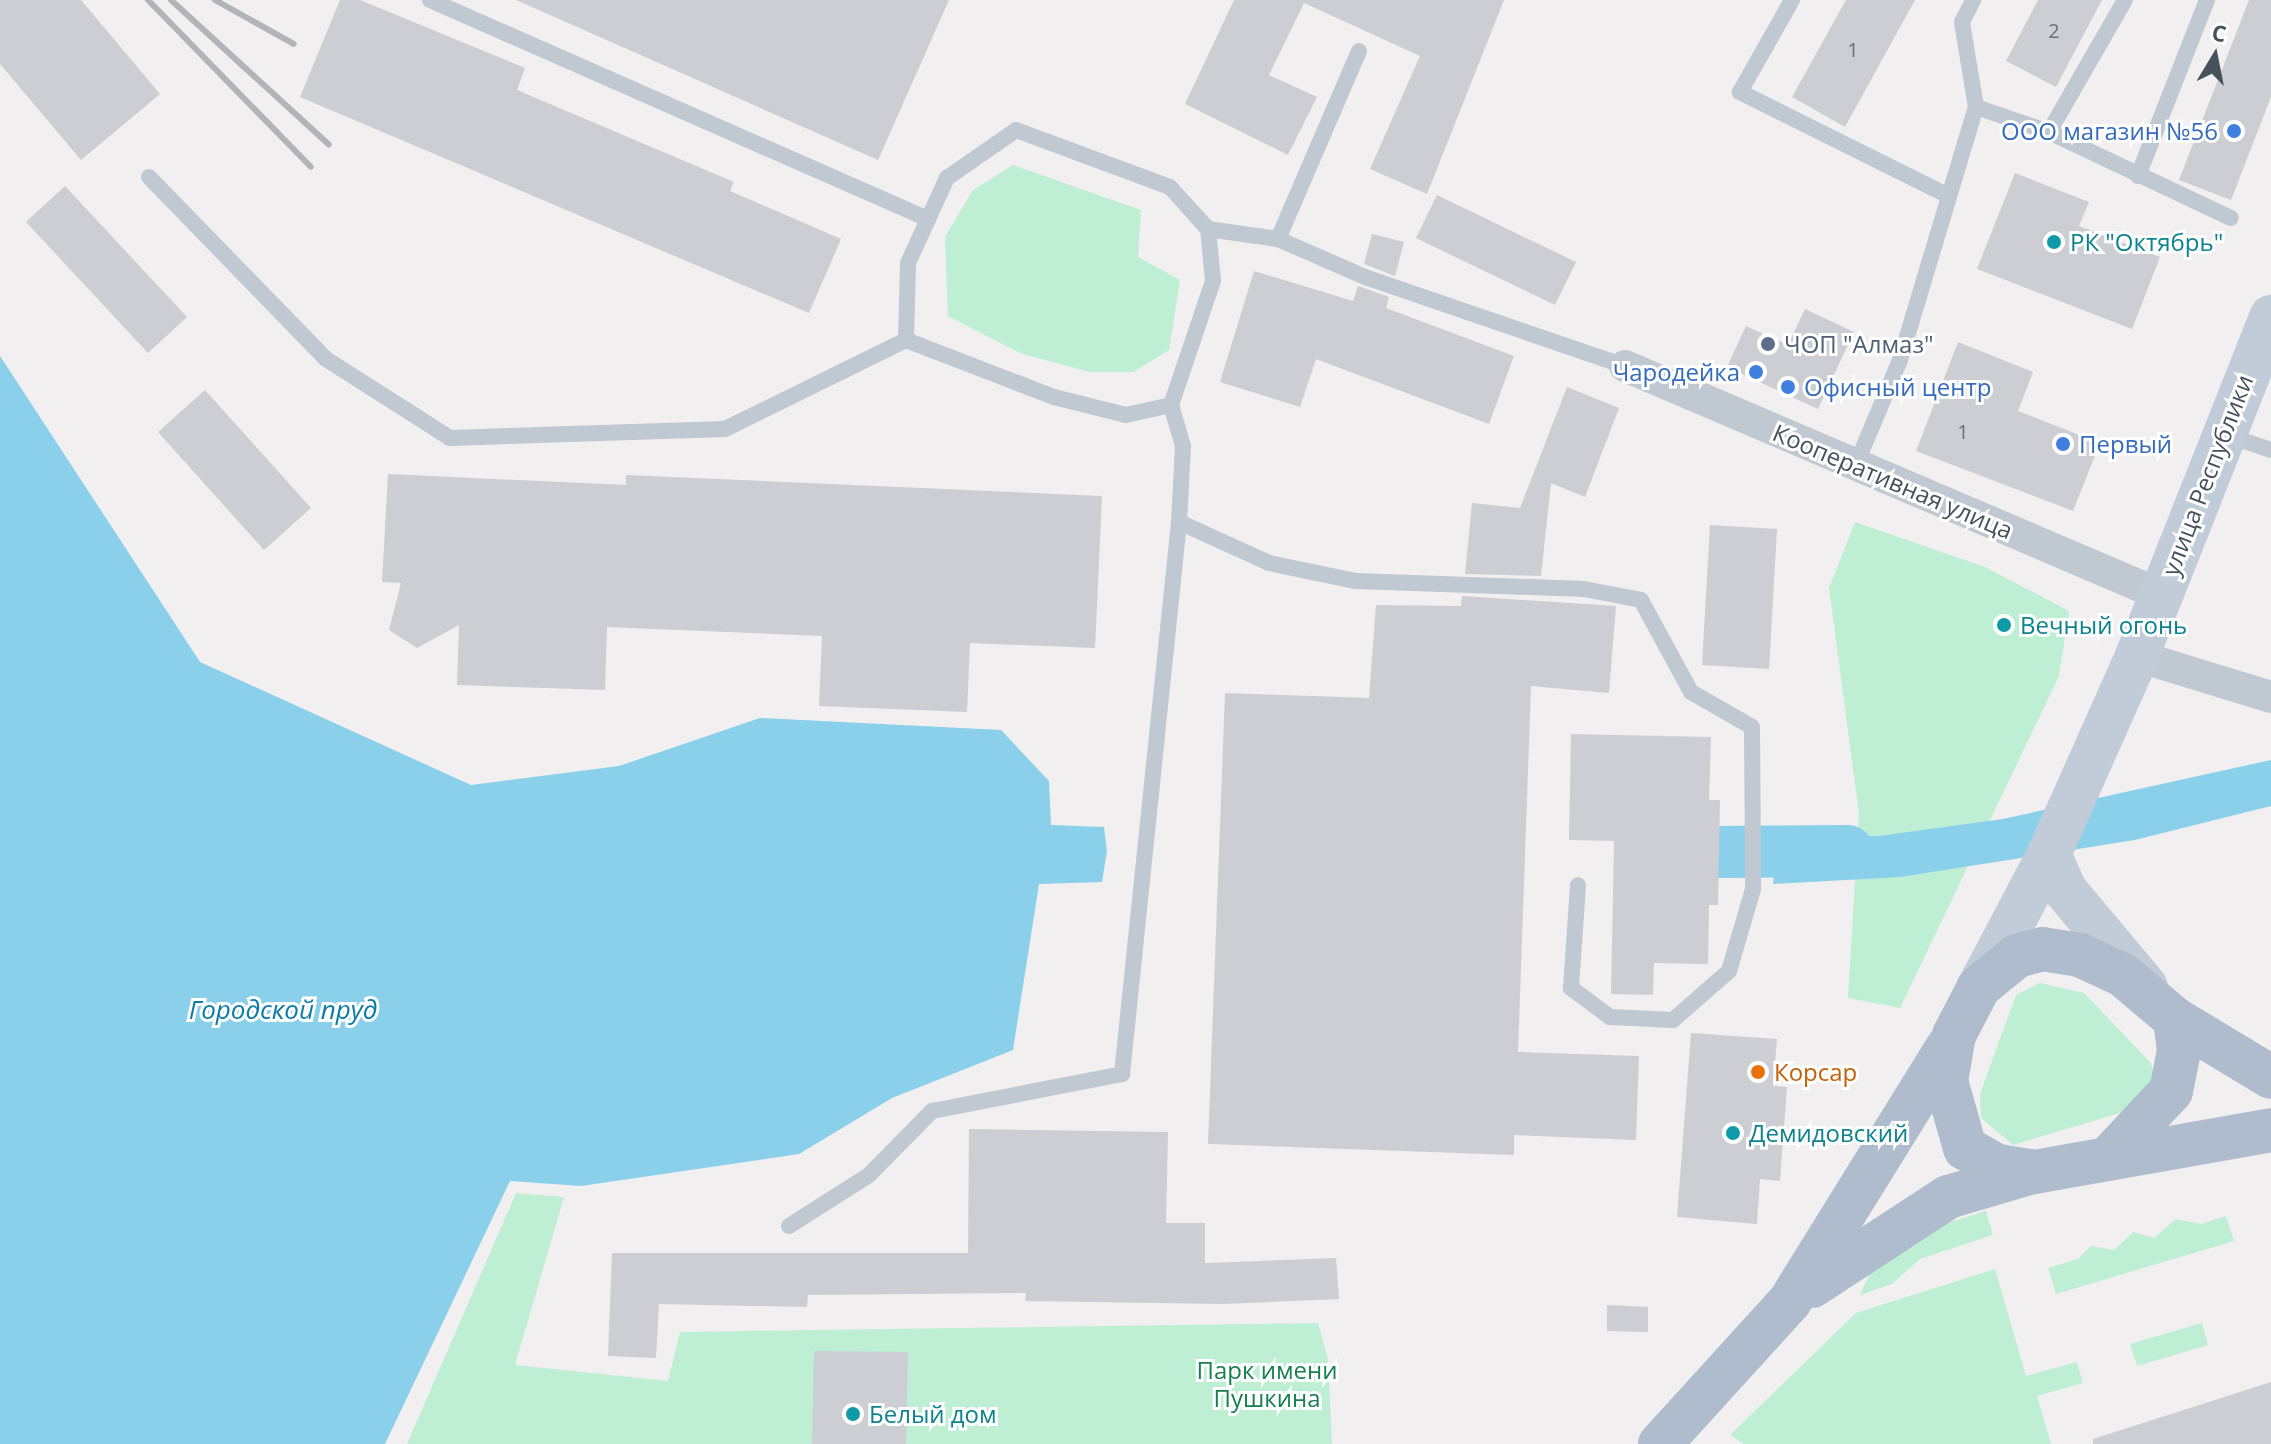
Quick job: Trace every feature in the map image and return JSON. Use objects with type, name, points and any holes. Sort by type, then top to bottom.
[{"type":"main road","name":"улица Республики","points":[[1979,987],[2049,854],[2137,656],[2222,433],[2271,317]]},
{"type":"main road","points":[[2049,854],[2072,900],[2167,1010],[2179,1051],[2171,1091],[2113,1153]]},
{"type":"main road","points":[[1670,1441],[1790,1301],[1954,1035],[1979,987],[2017,956],[2043,949],[2080,955],[2271,1077]]},
{"type":"main road","points":[[1954,1035],[1946,1081],[1965,1148],[1998,1166],[2034,1172]]},
{"type":"main road","points":[[1790,1301],[1948,1197],[2113,1153],[2271,1130]]},
{"type":"street","name":"Кооперативная улица","points":[[1625,366],[1855,467],[2161,595]]},
{"type":"street","points":[[2137,656],[2271,697]]},
{"type":"lane","points":[[430,0],[928,219]]},
{"type":"lane","points":[[1792,0],[1740,92],[1945,194]]},
{"type":"lane","points":[[1855,467],[1900,360],[1945,194],[1976,107],[1962,22],[1973,0]]},
{"type":"lane","points":[[2049,132],[2125,0]]},
{"type":"lane","points":[[2138,176],[2207,0]]},
{"type":"lane","points":[[1278,239],[1359,51]]},
{"type":"lane","points":[[1976,107],[2049,132],[2231,218]]},
{"type":"lane","points":[[789,1226],[869,1175],[932,1111],[1122,1074],[1179,522],[1183,446],[1171,405],[1213,281],[1208,229],[1170,187],[1016,130],[947,178],[908,263],[906,340]]},
{"type":"lane","points":[[149,177],[326,359],[450,438],[725,429],[906,340],[1083,404],[1126,415],[1171,405]]},
{"type":"lane","points":[[1208,229],[1278,239],[1365,277],[1625,366]]},
{"type":"lane","points":[[2222,433],[2271,450]]},
{"type":"lane","points":[[1179,522],[1269,563],[1356,581],[1584,589],[1641,600],[1691,692],[1752,727],[1757,814],[1753,889],[1729,971],[1673,1020],[1610,1017],[1571,988],[1578,885]]},
{"type":"green space","points":[[1013,165],[1141,210],[1138,257],[1180,280],[1169,350],[1133,372],[1089,372],[1020,353],[948,316],[945,237],[973,190]]},
{"type":"green space","points":[[1855,522],[1985,567],[2069,611],[2059,676],[1900,1008],[1848,998],[1859,814],[1829,588]]},
{"type":"green space","points":[[2040,983],[2084,993],[2151,1063],[2155,1079],[2140,1107],[2013,1145],[1981,1118],[1980,1094],[2016,995]]},
{"type":"green space","name":"Парк имени Пушкина","points":[[516,1193],[564,1197],[515,1365],[668,1381],[680,1332],[1318,1323],[1328,1359],[1332,1444],[407,1444]]},
{"type":"green space","points":[[1986,1211],[1993,1235],[1920,1259],[1892,1284],[1860,1295],[1872,1269],[1914,1233]]},
{"type":"green space","points":[[2226,1216],[2234,1241],[2056,1294],[2048,1268],[2078,1259],[2091,1246],[2114,1250],[2133,1232],[2154,1238],[2176,1219],[2201,1224]]},
{"type":"green space","points":[[1995,1269],[2026,1376],[2077,1362],[2083,1383],[2037,1396],[2051,1444],[1744,1444],[1730,1435],[1856,1313]]},
{"type":"green space","points":[[2202,1323],[2208,1345],[2137,1366],[2130,1344]]},
{"type":"water","name":"Городской пруд","points":[[0,356],[200,662],[471,785],[619,766],[760,718],[1001,730],[1049,781],[1051,825],[1104,827],[1107,851],[1102,882],[1039,884],[1013,1050],[892,1098],[799,1154],[581,1186],[510,1181],[385,1444],[0,1444]]},
{"type":"water","points":[[2271,760],[2271,806],[2135,840],[1900,877],[1773,884],[1777,838],[1879,836],[2003,819]]},
{"type":"building","points":[[0,0],[81,0],[160,94],[81,160],[0,64]]},
{"type":"building","points":[[340,0],[360,0],[525,68],[517,90],[734,182],[730,191],[841,239],[809,313],[300,97]]},
{"type":"building","points":[[516,0],[949,0],[878,160]]},
{"type":"building","points":[[1234,0],[1504,0],[1427,194],[1370,169],[1420,56],[1304,3],[1269,75],[1317,97],[1288,155],[1185,104]]},
{"type":"building","points":[[1846,0],[1915,0],[1845,127],[1792,97]]},
{"type":"building","points":[[2038,0],[2102,0],[2056,87],[2006,61]]},
{"type":"building","points":[[2249,0],[2271,0],[2271,97],[2231,200],[2179,180]]},
{"type":"building","name":"РК \"Октябрь\"","points":[[2015,173],[2089,202],[2079,226],[2160,257],[2132,329],[1977,269]]},
{"type":"building","points":[[65,186],[187,317],[148,353],[26,222]]},
{"type":"building","points":[[1437,195],[1576,262],[1555,305],[1416,238]]},
{"type":"building","points":[[1372,234],[1404,242],[1395,276],[1364,264]]},
{"type":"building","points":[[1254,271],[1353,301],[1358,286],[1389,297],[1386,308],[1514,356],[1489,424],[1316,359],[1300,407],[1220,382]]},
{"type":"building","points":[[1805,309],[1854,332],[1818,409],[1727,367],[1746,326],[1788,345]]},
{"type":"building","points":[[1958,342],[2033,372],[2018,411],[2100,443],[2073,511],[1916,451]]},
{"type":"building","points":[[1567,387],[1619,408],[1585,497],[1551,483],[1541,576],[1465,574],[1472,503],[1520,508]]},
{"type":"building","points":[[205,390],[311,508],[264,550],[158,432]]},
{"type":"building","points":[[388,474],[626,485],[626,475],[1102,496],[1095,648],[970,643],[967,712],[819,706],[822,636],[607,627],[605,690],[457,685],[459,625],[417,648],[389,630],[401,583],[382,582]]},
{"type":"building","points":[[1710,525],[1777,529],[1769,669],[1702,665]]},
{"type":"building","points":[[1462,596],[1616,606],[1609,693],[1531,686],[1518,1052],[1639,1056],[1636,1140],[1514,1135],[1514,1155],[1208,1144],[1225,693],[1369,698],[1376,605],[1461,606]]},
{"type":"building","points":[[1571,734],[1711,737],[1709,800],[1720,800],[1718,905],[1709,905],[1708,964],[1654,963],[1653,995],[1611,994],[1614,841],[1569,840]]},
{"type":"building","name":"Демидовский","points":[[1691,1033],[1777,1039],[1773,1086],[1787,1087],[1780,1181],[1760,1179],[1757,1224],[1677,1217]]},
{"type":"building","points":[[969,1129],[1168,1132],[1166,1223],[1205,1223],[1205,1263],[1336,1258],[1339,1299],[1223,1304],[1025,1301],[1026,1293],[808,1295],[807,1307],[659,1304],[656,1358],[608,1356],[612,1253],[968,1253]]},
{"type":"building","points":[[1607,1305],[1648,1307],[1648,1332],[1607,1331]]},
{"type":"building","name":"Белый дом","points":[[814,1351],[908,1352],[906,1444],[812,1444]]},
{"type":"building","points":[[2271,1382],[2271,1444],[2093,1444],[2093,1439]]},
{"type":"waterway","points":[[1719,852],[1848,851]]},
{"type":"railway","points":[[148,0],[311,167]]},
{"type":"railway","points":[[171,0],[329,145]]},
{"type":"railway","points":[[215,0],[294,44]]},
{"type":"place","name":"ООО магазин №56","points":[[2234,131]]},
{"type":"place","name":"РК \"Октябрь\"","points":[[2054,242]]},
{"type":"place","name":"ЧОП \"Алмаз\"","points":[[1768,344]]},
{"type":"place","name":"Чародейка","points":[[1756,372]]},
{"type":"place","name":"Офисный центр","points":[[1788,387]]},
{"type":"place","name":"Первый","points":[[2063,444]]},
{"type":"place","name":"Вечный огонь","points":[[2004,625]]},
{"type":"place","name":"Корсар","points":[[1758,1072]]},
{"type":"place","name":"Демидовский","points":[[1733,1133]]},
{"type":"place","name":"Белый дом","points":[[853,1414]]}]
